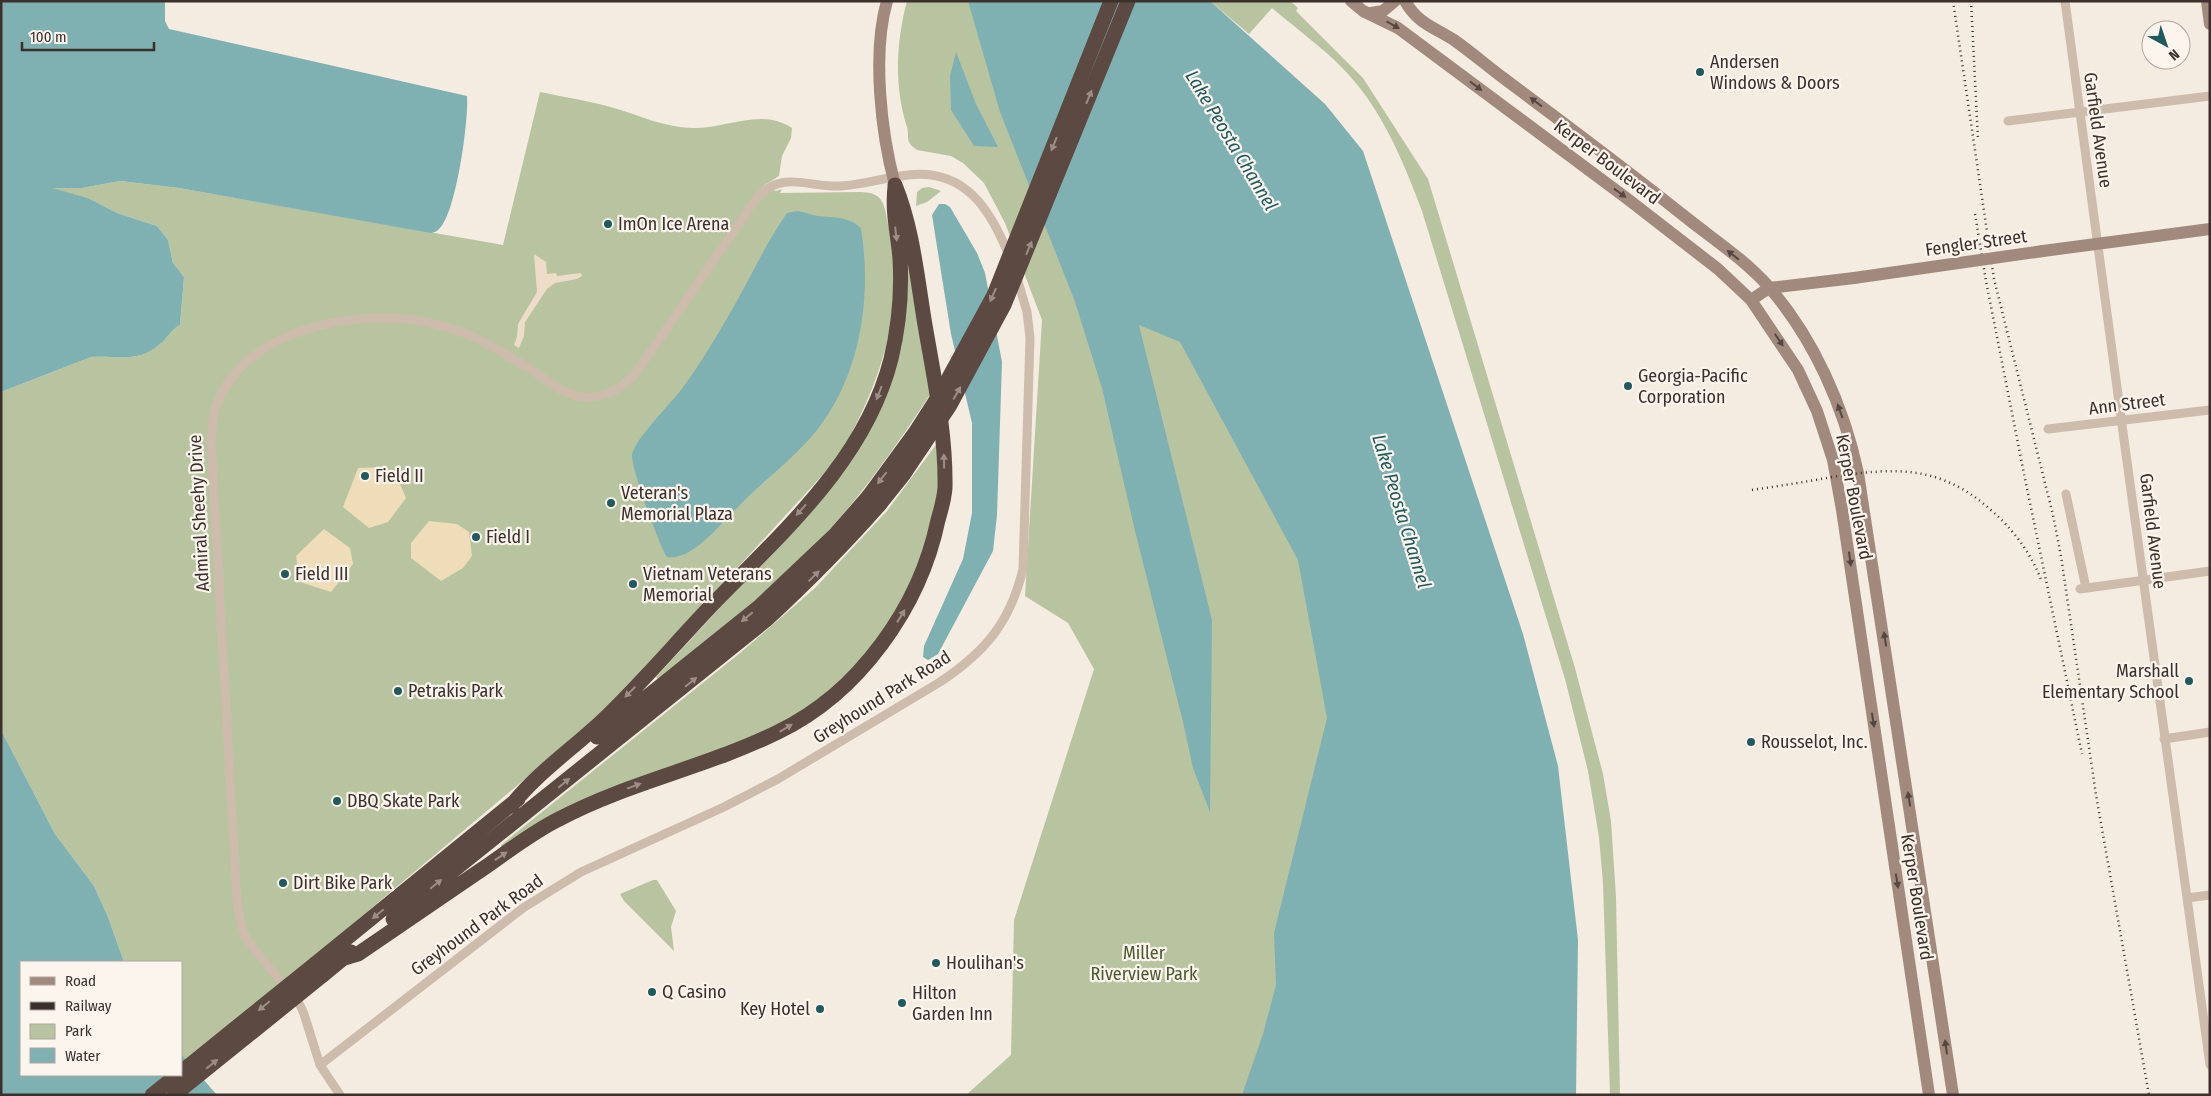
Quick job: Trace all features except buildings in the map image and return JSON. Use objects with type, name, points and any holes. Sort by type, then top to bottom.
[{"type":"highway","points":[[344,958],[758,626],[814,575],[874,501],[897,459],[940,394],[994,295],[1111,1]]},
{"type":"highway","points":[[174,1095],[510,806],[760,606],[823,546],[903,475],[950,405],[1004,305],[1128,1]]},
{"type":"highway","points":[[510,806],[529,783],[601,722],[650,672],[834,474],[849,453],[870,417],[878,397],[885,378],[895,337],[901,285],[893,207],[894,182]]},
{"type":"highway","points":[[182,1071],[319,970],[344,958],[358,954],[556,820],[633,786],[779,732],[812,712],[846,684],[886,640],[905,610],[922,573],[936,534],[945,491],[944,447],[924,320],[904,206],[894,182]]},
{"type":"highway","points":[[152,1095],[176,1076]]},
{"type":"main road","points":[[887,1],[879,58],[879,95],[894,182]]},
{"type":"main road","name":"Kerper Boulevard","points":[[1351,1],[1358,8],[1398,28],[1625,197],[1718,269],[1751,300],[1784,348],[1802,379],[1817,411],[1833,460],[1842,510],[1929,1095]]},
{"type":"main road","points":[[1371,13],[1383,11],[1395,1]]},
{"type":"main road","name":"Kerper Boulevard","points":[[1405,1],[1412,14],[1421,21],[1454,40],[1618,163],[1745,264],[1769,288],[1802,335],[1826,378],[1843,418],[1855,458],[1879,599],[1953,1095]]},
{"type":"main road","points":[[2207,1],[2210,24]]},
{"type":"main road","name":"Fengler Street","points":[[1751,300],[1769,288],[2210,229]]},
{"type":"street","name":"Garfield Avenue","points":[[2065,1],[2097,245],[2123,421],[2164,739],[2210,1065]]},
{"type":"street","points":[[2008,121],[2210,96]]},
{"type":"street","name":"Greyhound Park Road","points":[[320,1065],[523,908],[581,872],[724,807],[787,774],[959,670],[986,645],[998,630],[1014,600],[1023,569],[1030,371],[1027,312],[1005,244],[989,213],[979,200],[962,187],[940,177],[920,174],[894,182]]},
{"type":"street","name":"Admiral Sheehy Drive","points":[[340,1095],[320,1065],[300,1006],[250,944],[243,932],[237,902],[211,441],[215,408],[228,382],[240,367],[254,356],[269,346],[302,331],[339,322],[392,318],[443,326],[481,340],[555,386],[574,395],[584,397],[605,394],[618,389],[638,370],[755,200],[766,189],[788,180],[818,186],[894,182]]},
{"type":"street","name":"Ann Street","points":[[2048,429],[2210,410]]},
{"type":"street","points":[[2066,494],[2083,589],[2210,571]]},
{"type":"street","points":[[2164,739],[2210,732]]},
{"type":"street","points":[[2187,898],[2210,895]]},
{"type":"green space","name":"Miller Riverview Park","points":[[907,1],[968,1],[1115,273],[1261,405],[1345,678],[1259,1095],[966,1095],[1011,1055],[1014,920],[1094,669],[1068,623],[1025,596],[1042,320],[1005,223],[984,183],[963,163],[951,156],[917,150],[910,144],[898,80],[899,48]]},
{"type":"green space","points":[[1210,1],[1290,1],[1298,8],[1296,11],[1363,78],[1428,179],[1575,668],[1603,774],[1611,821],[1616,897],[1620,1095],[1610,1095],[1603,883],[1599,837],[1588,771],[1565,679],[1422,211],[1402,160],[1376,111],[1355,82],[1336,62],[1272,8],[1249,34]]},
{"type":"green space","points":[[540,92],[586,101],[681,127],[705,127],[756,119],[780,122],[792,128],[791,138],[782,156],[779,176],[763,186],[776,191],[782,189],[780,193],[869,193],[875,195],[882,202],[889,228],[894,290],[886,347],[866,402],[839,457],[628,687],[564,746],[311,959],[185,1059],[182,1055],[182,961],[124,961],[108,917],[94,886],[55,834],[1,730],[1,392],[91,357],[127,357],[144,354],[160,344],[180,325],[184,277],[173,263],[168,240],[157,226],[117,213],[88,198],[49,188],[82,188],[120,181],[179,188],[503,245]]},
{"type":"green space","points":[[929,187],[941,191],[927,202],[916,206],[917,192],[922,188]]},
{"type":"green space","points":[[907,253],[931,393],[882,465],[827,533],[808,553],[767,591],[658,679],[656,677],[835,483],[872,426]]},
{"type":"green space","points":[[938,442],[939,481],[935,515],[923,560],[877,645],[818,700],[781,724],[501,847],[512,836],[740,653],[815,588],[887,511]]},
{"type":"green space","points":[[657,880],[676,911],[671,927],[674,951],[624,901],[620,894]]},
{"type":"sand","points":[[386,467],[401,486],[406,498],[388,522],[369,528],[343,507],[358,468]]},
{"type":"sand","points":[[429,521],[457,524],[469,532],[472,556],[463,568],[441,581],[411,558],[411,543]]},
{"type":"sand","points":[[324,529],[350,548],[353,564],[331,592],[300,582],[296,556]]},
{"type":"shaded area","points":[[534,254],[546,262],[547,274],[556,273],[557,276],[581,273],[582,276],[577,279],[555,283],[547,289],[525,322],[524,336],[519,348],[514,345],[518,324],[537,292]]},
{"type":"water","points":[[1,1],[165,1],[165,21],[169,29],[467,96],[466,125],[460,167],[456,188],[444,221],[437,231],[431,233],[179,188],[120,181],[82,188],[52,188],[88,198],[117,213],[157,226],[168,240],[173,263],[184,277],[180,325],[160,344],[144,354],[127,357],[91,357],[1,392]]},
{"type":"water","name":"Lake Peosta Channel","points":[[968,1],[1210,1],[1325,104],[1363,151],[1523,634],[1558,766],[1578,940],[1576,1095],[1242,1095],[1263,1034],[1276,985],[1274,933],[1327,718],[1298,560],[1180,342],[1139,325],[1212,620],[1210,812],[1193,768],[1102,388],[1074,299],[1000,112]]},
{"type":"water","points":[[956,52],[976,104],[998,147],[974,146],[951,110],[950,76]]},
{"type":"water","points":[[939,204],[945,204],[950,207],[977,253],[985,273],[1002,362],[997,515],[993,551],[938,654],[928,660],[923,657],[924,646],[963,559],[972,513],[972,423],[951,334],[932,215]]},
{"type":"water","points":[[797,211],[818,216],[846,219],[861,228],[865,280],[864,307],[860,334],[844,385],[832,408],[817,430],[798,451],[695,548],[676,557],[667,557],[641,491],[633,464],[632,456],[634,450],[645,432],[681,390],[704,357],[780,223],[787,213]]},
{"type":"water","points":[[1,730],[55,834],[94,886],[108,917],[124,961],[20,961],[20,1076],[182,1076],[182,1055],[217,1095],[1,1095]]},
{"type":"railway","points":[[1953,1],[1994,279],[2053,515],[2061,556],[2096,795],[2149,1095]]},
{"type":"railway","points":[[1971,1],[1978,139]]},
{"type":"railway","points":[[1975,214],[1986,281],[2024,474],[2082,754]]},
{"type":"railway","points":[[1752,490],[1877,472],[1897,471],[1936,477],[1973,496],[2000,518],[2028,553],[2042,582]]},
{"type":"place","name":"Andersen Windows & Doors","points":[[1700,72]]},
{"type":"place","name":"ImOn Ice Arena","points":[[608,224]]},
{"type":"place","name":"Georgia-Pacific Corporation","points":[[1628,386]]},
{"type":"place","name":"Field II","points":[[365,476]]},
{"type":"place","name":"Veteran's Memorial Plaza","points":[[611,503]]},
{"type":"place","name":"Field I","points":[[476,537]]},
{"type":"place","name":"Field III","points":[[285,574]]},
{"type":"place","name":"Vietnam Veterans Memorial","points":[[633,584]]},
{"type":"place","name":"Marshall Elementary School","points":[[2189,681]]},
{"type":"place","name":"Petrakis Park","points":[[398,691]]},
{"type":"place","name":"Rousselot, Inc.","points":[[1751,742]]},
{"type":"place","name":"DBQ Skate Park","points":[[337,801]]},
{"type":"place","name":"Dirt Bike Park","points":[[283,883]]},
{"type":"place","name":"Houlihan's","points":[[936,963]]},
{"type":"place","name":"Q Casino","points":[[652,992]]},
{"type":"place","name":"Hilton Garden Inn","points":[[902,1003]]},
{"type":"place","name":"Key Hotel","points":[[820,1009]]}]
